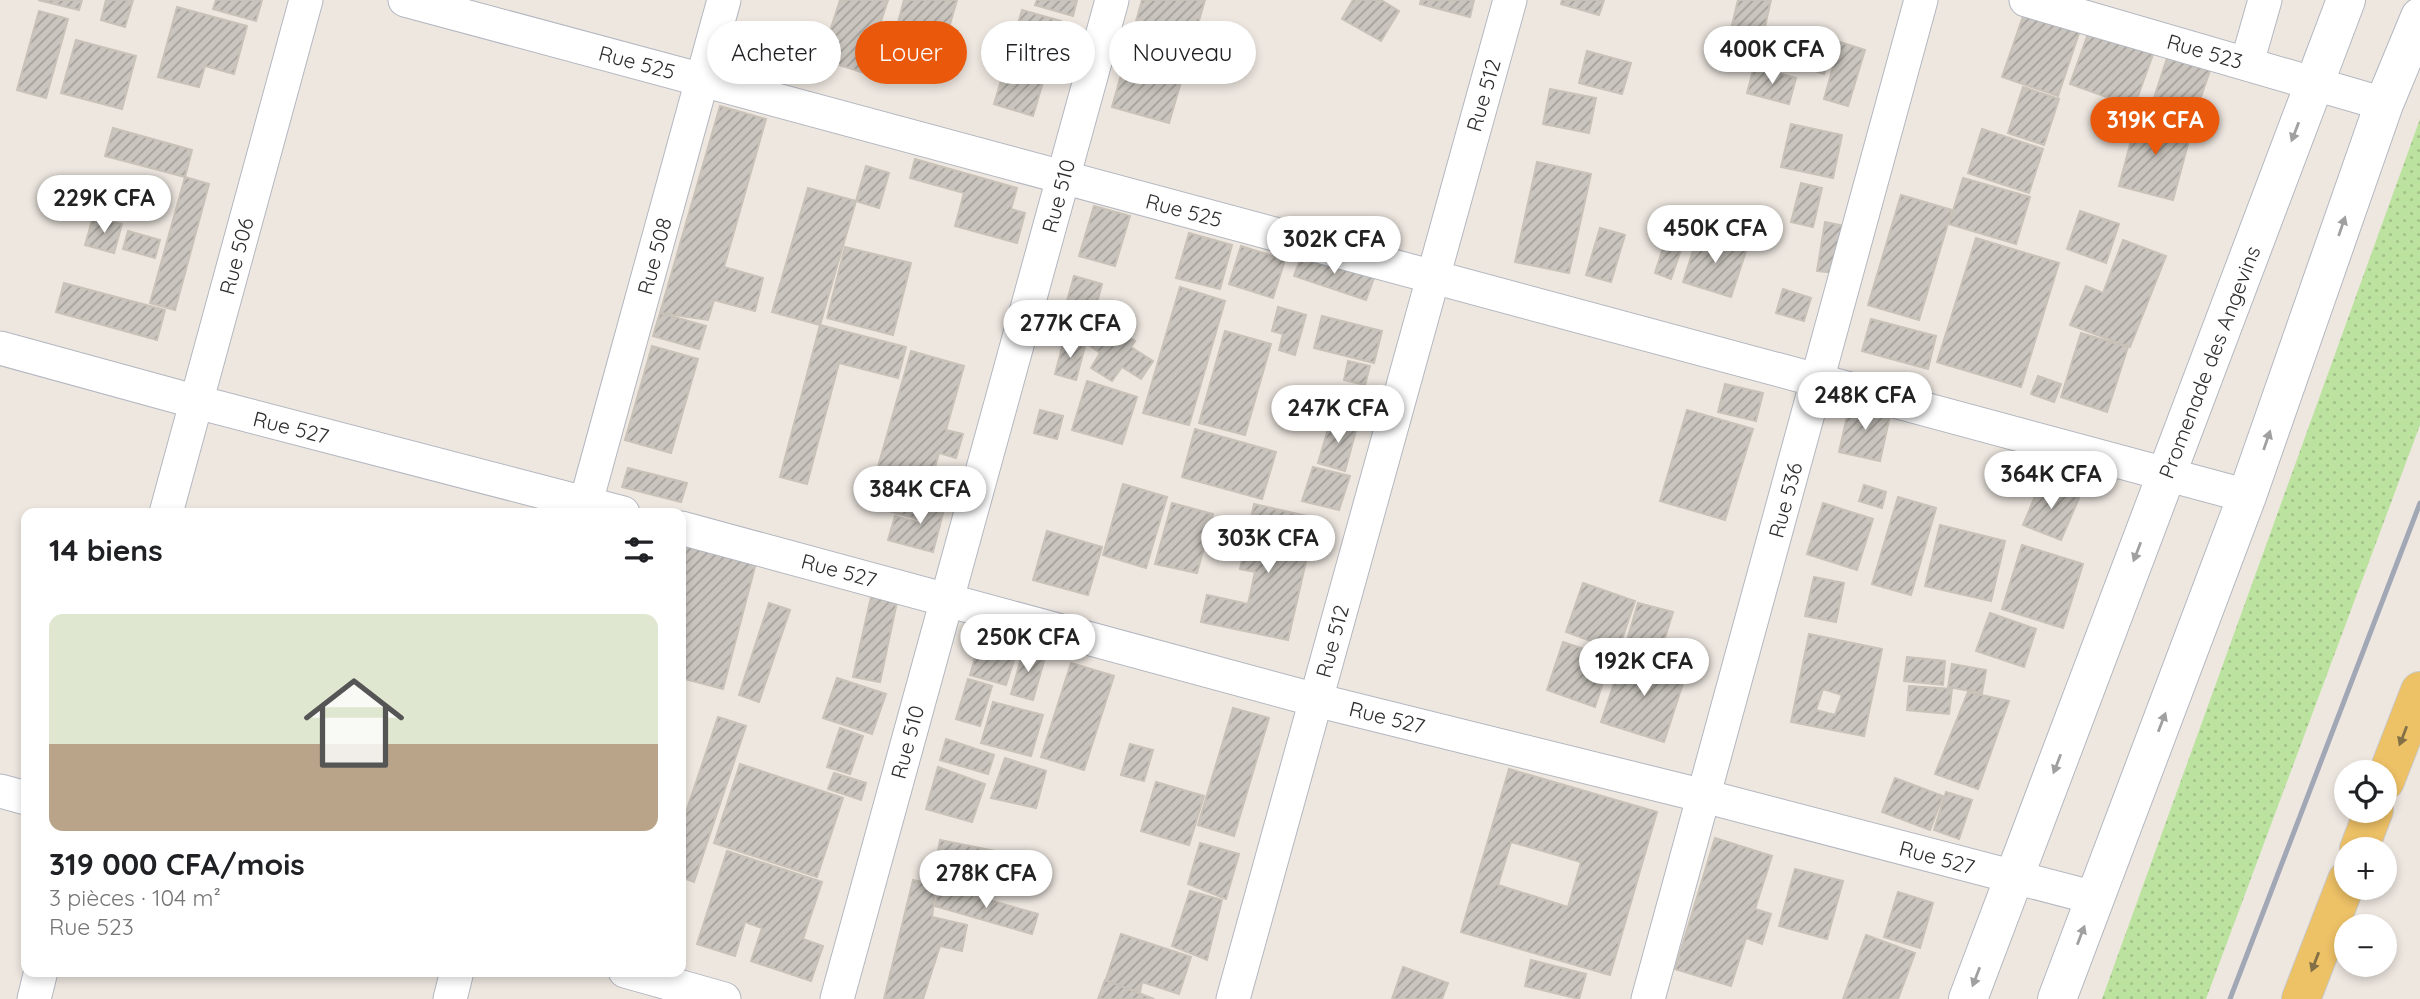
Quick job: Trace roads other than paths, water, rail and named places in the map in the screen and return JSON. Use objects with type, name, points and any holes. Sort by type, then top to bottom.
[{"type":"main road","points":[[2393,760],[2420,691]]},
{"type":"main road","points":[[2301,999],[2339,900]]},
{"type":"street","name":"Rue 506","points":[[167,508],[306,0]]},
{"type":"street","name":"Rue 525","points":[[405,0],[2247,496]]},
{"type":"street","name":"Rue 508","points":[[585,508],[724,0]]},
{"type":"street","name":"Rue 510","points":[[837,999],[1112,0]]},
{"type":"street","name":"Rue 512","points":[[1233,999],[1510,0]]},
{"type":"street","name":"Rue 536","points":[[1648,999],[1920,0]]},
{"type":"street","name":"Rue 523","points":[[2026,0],[2384,104]]},
{"type":"street","points":[[2247,63],[2265,0]]},
{"type":"street","name":"Promenade des Angevins","points":[[1968,999],[2346,0]]},
{"type":"street","points":[[2057,999],[2247,496],[2384,104],[2420,17]]},
{"type":"street","name":"Rue 527","points":[[0,348],[585,508]]},
{"type":"street","name":"Rue 527","points":[[686,529],[1316,700],[1704,796],[2095,898]]},
{"type":"street","points":[[0,791],[21,796]]},
{"type":"street","points":[[34,999],[40,977]]},
{"type":"street","points":[[450,999],[456,977]]},
{"type":"street","points":[[646,977],[724,999]]},
{"type":"railway","points":[[2230,999],[2420,503]]}]
